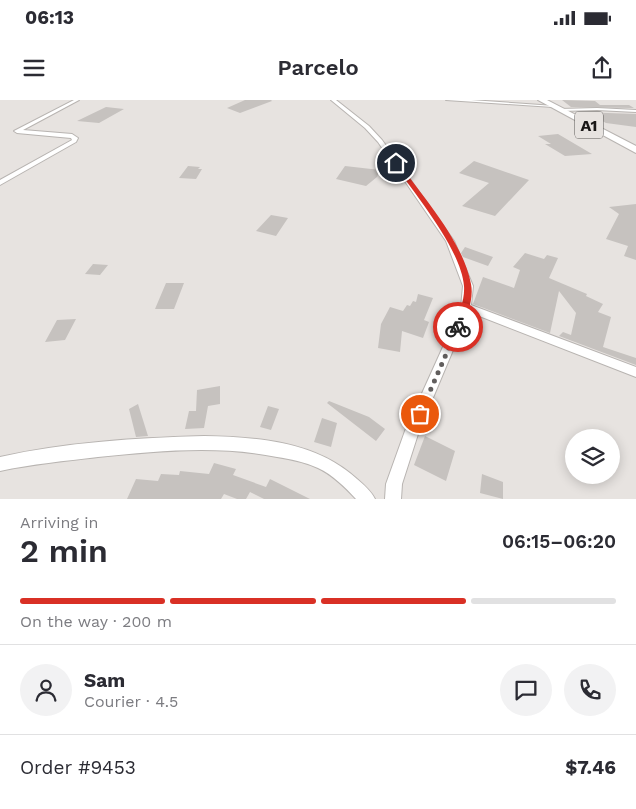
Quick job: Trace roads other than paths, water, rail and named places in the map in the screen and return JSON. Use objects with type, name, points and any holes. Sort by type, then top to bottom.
[{"type":"highway","name":"A1","points":[[542,100],[636,150]]},
{"type":"street","points":[[0,183],[74,141],[75,138],[72,136],[18,132],[77,100]]},
{"type":"street","points":[[333,100],[367,127],[380,141],[440,226],[462,267],[468,286],[466,307],[412,432],[394,484],[393,499]]},
{"type":"street","points":[[448,100],[557,108],[636,111]]},
{"type":"street","points":[[618,105],[625,110]]},
{"type":"street","points":[[466,307],[636,372]]},
{"type":"street","points":[[0,464],[24,458],[121,448],[204,443],[261,446],[317,460],[346,477],[367,499]]}]
